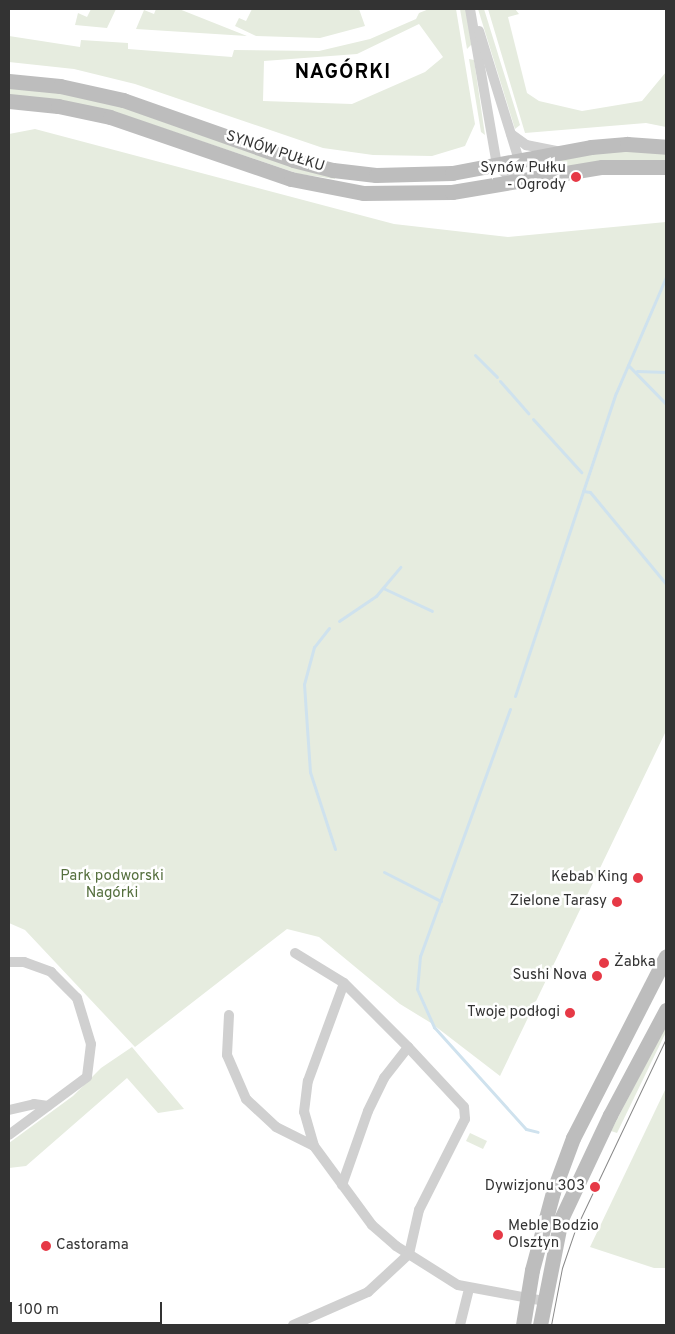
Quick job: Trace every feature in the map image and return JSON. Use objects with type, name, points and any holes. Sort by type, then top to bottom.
[{"type":"main road","name":"SYNÓW PUŁKU","points":[[9,81],[60,86],[123,100],[293,160],[333,170],[419,176],[497,166],[560,151],[627,144],[666,147]]},
{"type":"main road","name":"SYNÓW PUŁKU","points":[[9,101],[58,106],[110,117],[325,188],[404,194],[452,192],[602,167],[666,167]]},
{"type":"main road","points":[[523,1325],[527,1298],[553,1192],[573,1138],[666,956]]},
{"type":"main road","points":[[540,1325],[554,1246],[572,1191],[666,1010]]},
{"type":"street","points":[[471,9],[519,160],[515,181],[497,166],[471,9]]},
{"type":"street","points":[[510,134],[526,145],[560,151]]},
{"type":"street","points":[[293,1325],[368,1292],[409,1254],[419,1210],[465,1119],[464,1107],[344,983],[294,953]]},
{"type":"street","points":[[9,962],[24,962],[51,972],[77,998],[91,1044],[87,1076],[9,1135]]},
{"type":"street","points":[[344,983],[308,1081],[304,1112],[314,1146],[372,1225],[409,1254],[469,1288],[544,1301]]},
{"type":"street","points":[[229,1015],[227,1055],[246,1099],[276,1127],[314,1146]]},
{"type":"street","points":[[342,1185],[368,1111],[384,1078],[408,1047]]},
{"type":"street","points":[[9,1110],[34,1104],[48,1106]]},
{"type":"street","points":[[460,1325],[469,1288]]},
{"type":"green space","points":[[91,9],[116,9],[107,28],[75,25],[78,13],[87,17]]},
{"type":"green space","points":[[156,9],[179,9],[247,36],[136,29],[144,10],[154,14]]},
{"type":"green space","points":[[252,9],[359,9],[365,26],[320,38],[256,36],[235,26],[239,18],[246,21]]},
{"type":"green space","points":[[429,9],[456,9],[475,124],[465,146],[432,156],[373,155],[323,148],[135,84],[74,69],[9,62],[9,36],[80,47],[81,40],[128,43],[128,49],[232,57],[234,50],[319,51],[370,39],[416,19],[419,13]],"holes":[[[419,24],[443,57],[425,72],[352,104],[263,101],[264,61],[357,54]]]},
{"type":"green space","points":[[460,9],[466,9],[472,44],[467,49]]},
{"type":"green space","points":[[478,9],[484,9],[520,125],[515,129]]},
{"type":"green space","points":[[488,9],[515,9],[519,14],[508,17],[527,93],[539,101],[582,111],[642,101],[666,72],[666,127],[646,123],[525,133]]},
{"type":"green space","points":[[469,59],[474,60],[485,135],[481,132]]},
{"type":"green space","points":[[9,87],[59,92],[114,104],[334,175],[335,179],[299,174],[112,111],[9,96]]},
{"type":"green space","name":"Park podworski Nagórki","points":[[35,129],[394,224],[508,237],[666,222],[666,731],[500,1076],[431,1023],[400,1004],[319,937],[287,929],[135,1047],[25,930],[9,923],[9,134]]},
{"type":"green space","points":[[666,147],[666,167],[547,175],[543,154]]},
{"type":"green space","points":[[666,1025],[666,1032],[617,1133],[611,1131]]},
{"type":"green space","points":[[132,1047],[184,1109],[158,1113],[127,1078],[26,1166],[9,1168],[9,1143],[73,1096],[101,1068]]},
{"type":"green space","points":[[666,1088],[666,1268],[654,1268],[590,1247]]},
{"type":"green space","points":[[470,1133],[487,1141],[483,1149],[466,1141]]},
{"type":"waterway","points":[[515,696],[616,393],[666,277]]},
{"type":"waterway","points":[[475,355],[497,377]]},
{"type":"waterway","points":[[628,365],[666,404]]},
{"type":"waterway","points":[[637,371],[666,372]]},
{"type":"waterway","points":[[500,381],[528,413]]},
{"type":"waterway","points":[[533,419],[581,472]]},
{"type":"waterway","points":[[583,491],[590,492],[666,584]]},
{"type":"waterway","points":[[339,621],[376,596],[400,567]]},
{"type":"waterway","points":[[383,588],[432,611]]},
{"type":"waterway","points":[[329,628],[314,647],[304,684],[310,772],[335,849]]},
{"type":"waterway","points":[[510,709],[420,956],[417,989],[434,1027],[526,1129],[538,1132]]},
{"type":"waterway","points":[[384,872],[441,901]]},
{"type":"tram line","points":[[551,1325],[562,1268],[575,1230],[666,1038]]},
{"type":"place","name":"Synów Pułku - Ogrody","points":[[576,177]]},
{"type":"place","name":"Kebab King","points":[[638,878]]},
{"type":"place","name":"Zielone Tarasy","points":[[617,902]]},
{"type":"place","name":"Żabka","points":[[604,963]]},
{"type":"place","name":"Sushi Nova","points":[[597,976]]},
{"type":"place","name":"Twoje podłogi","points":[[570,1013]]},
{"type":"place","name":"Dywizjonu 303","points":[[595,1187]]},
{"type":"place","name":"Meble Bodzio Olsztyn","points":[[498,1235]]},
{"type":"place","name":"Castorama","points":[[46,1246]]},
{"type":"district","name":"NAGÓRKI","points":[[343,73]]}]
